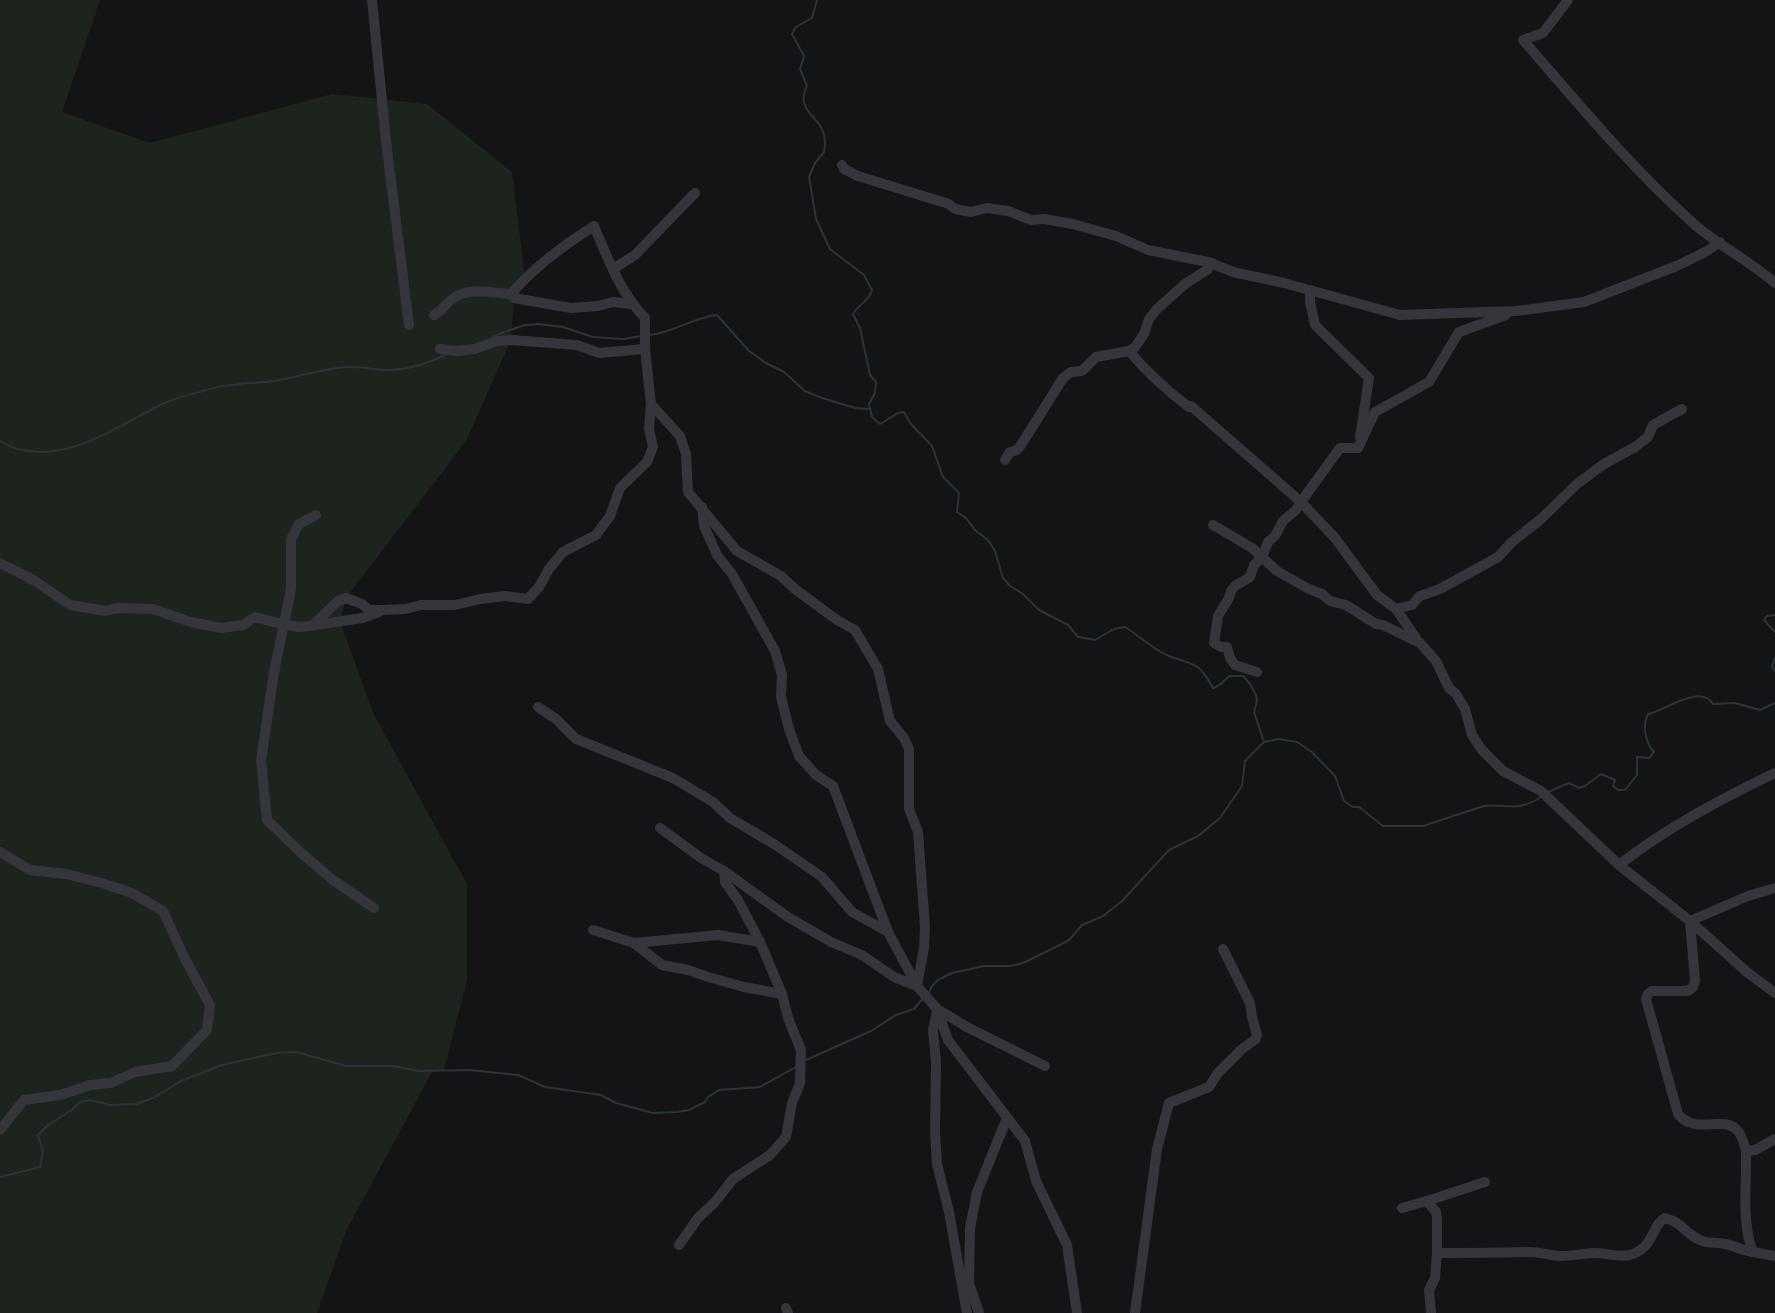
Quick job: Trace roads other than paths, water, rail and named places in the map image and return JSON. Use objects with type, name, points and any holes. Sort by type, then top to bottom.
[{"type":"street","points":[[372,0],[386,141],[409,325]]},
{"type":"street","points":[[1568,0],[1543,33],[1523,40],[1630,162],[1695,225],[1775,283]]},
{"type":"street","points":[[842,165],[844,170],[858,176],[949,204],[963,211],[971,212],[987,208],[1008,211],[1031,220],[1044,219],[1073,224],[1116,236],[1149,250],[1212,263],[1233,272],[1400,315],[1516,311],[1584,302],[1679,265],[1720,242]]},
{"type":"street","points":[[613,269],[635,255],[695,193]]},
{"type":"street","points":[[312,626],[338,601],[346,598],[362,604],[369,610],[405,609],[421,605],[455,605],[505,596],[528,599],[563,552],[596,535],[610,516],[620,488],[647,462],[653,447],[649,429],[651,404],[645,349],[645,318],[631,304],[594,226],[544,262],[511,294]]},
{"type":"street","points":[[1005,460],[1010,452],[1017,450],[1021,445],[1063,378],[1071,372],[1082,371],[1096,357],[1129,351],[1135,347],[1144,334],[1149,319],[1157,309],[1185,284],[1207,270],[1212,263]]},
{"type":"street","points":[[1310,290],[1315,325],[1369,378],[1358,448]]},
{"type":"street","points":[[434,315],[453,298],[469,291],[511,294],[514,298],[571,308],[598,306],[613,302],[631,304]]},
{"type":"street","points":[[1358,448],[1375,412],[1429,382],[1459,332],[1516,311]]},
{"type":"street","points":[[440,349],[457,351],[474,349],[497,341],[511,340],[577,345],[599,353],[645,349]]},
{"type":"street","points":[[1129,351],[1158,379],[1162,386],[1188,407],[1191,406],[1301,502],[1335,537],[1377,595],[1396,609],[1436,661],[1449,688],[1456,694],[1465,709],[1472,735],[1482,750],[1503,771],[1541,791],[1618,865],[1775,993]]},
{"type":"street","points":[[651,404],[680,436],[686,454],[688,492],[737,551],[781,576],[837,620],[855,630],[878,669],[890,721],[904,738],[909,749],[909,809],[918,832],[925,927],[924,948],[917,986]]},
{"type":"street","points":[[1396,609],[1412,605],[1420,596],[1440,589],[1498,557],[1577,484],[1648,437],[1653,425],[1682,409]]},
{"type":"street","points":[[1257,672],[1235,665],[1227,647],[1214,643],[1218,616],[1231,591],[1235,586],[1247,581],[1254,566],[1262,558],[1268,542],[1275,536],[1280,525],[1296,510],[1340,448],[1358,448]]},
{"type":"street","points":[[702,507],[704,526],[717,555],[732,574],[775,651],[782,675],[781,698],[799,756],[816,775],[833,786],[888,932],[917,986],[937,1009],[967,1027],[1045,1066]]},
{"type":"street","points":[[316,514],[299,524],[291,539],[291,589],[274,672],[261,761],[267,820],[333,880],[374,908]]},
{"type":"street","points":[[1213,525],[1252,548],[1278,571],[1322,594],[1330,601],[1346,605],[1376,624],[1383,625],[1420,643]]},
{"type":"street","points":[[0,563],[34,581],[70,605],[106,611],[118,608],[153,609],[191,622],[220,628],[243,625],[255,617],[298,627],[312,626],[363,618],[382,610]]},
{"type":"street","points":[[538,707],[556,719],[576,739],[673,778],[713,802],[730,818],[774,844],[822,877],[852,912],[888,932]]},
{"type":"street","points":[[1618,865],[1650,841],[1775,773]]},
{"type":"street","points":[[660,828],[788,917],[831,942],[862,955],[894,977],[917,986]]},
{"type":"street","points":[[0,852],[30,870],[66,874],[102,883],[132,893],[164,911],[185,960],[210,1005],[207,1030],[172,1066],[135,1072],[111,1083],[90,1085],[60,1095],[24,1100],[0,1130]]},
{"type":"street","points":[[679,1245],[698,1218],[715,1202],[733,1179],[770,1155],[786,1137],[792,1103],[800,1083],[801,1050],[782,994],[760,942],[738,900],[725,882],[724,871]]},
{"type":"street","points":[[1689,921],[1748,896],[1775,888]]},
{"type":"street","points":[[1689,921],[1695,981],[1693,987],[1688,991],[1652,991],[1646,999],[1678,1114],[1690,1124],[1735,1127],[1746,1151],[1745,1201],[1750,1245],[1753,1252]]},
{"type":"street","points":[[593,930],[634,944],[662,965],[688,970],[708,978],[744,987],[782,994]]},
{"type":"street","points":[[634,944],[718,935],[760,942]]},
{"type":"street","points":[[1135,1313],[1157,1149],[1169,1103],[1209,1087],[1218,1073],[1242,1049],[1256,1040],[1250,1003],[1223,949]]},
{"type":"street","points":[[937,1009],[948,1040],[1025,1141],[1031,1158],[1031,1167],[1067,1245],[1077,1313]]},
{"type":"street","points":[[937,1009],[933,1030],[936,1062],[937,1164],[949,1212],[968,1313]]},
{"type":"street","points":[[979,1313],[969,1283],[970,1228],[977,1192],[1007,1118]]},
{"type":"street","points":[[1746,1151],[1755,1150],[1775,1139]]},
{"type":"street","points":[[1402,1208],[1485,1182]]},
{"type":"street","points":[[1427,1201],[1436,1212],[1437,1218],[1435,1278],[1429,1290],[1431,1313]]},
{"type":"street","points":[[1437,1253],[1530,1252],[1563,1256],[1594,1253],[1606,1256],[1630,1255],[1651,1240],[1660,1220],[1665,1218],[1682,1224],[1693,1235],[1708,1244],[1725,1244],[1743,1251],[1775,1256]]},
{"type":"waterway","points":[[817,0],[812,18],[796,27],[792,34],[804,56],[800,69],[807,86],[804,94],[806,109],[820,125],[825,141],[824,152],[815,163],[809,177],[816,219],[830,249],[864,275],[872,290],[853,314],[860,328],[870,375],[876,382],[875,393],[869,404],[872,417],[880,424],[904,412],[910,423],[932,446],[943,477],[959,493],[957,512],[988,540],[995,551],[1003,578],[1010,586],[1023,594],[1039,610],[1068,625],[1078,637],[1095,640],[1114,629],[1125,627],[1163,653],[1195,665],[1213,688],[1229,676],[1243,676],[1256,695],[1254,712],[1264,742]]},
{"type":"waterway","points":[[649,335],[717,315],[749,351],[784,372],[805,391],[855,408],[870,409]]},
{"type":"waterway","points":[[492,337],[525,325],[539,324],[563,327],[593,337],[623,339],[641,336]]},
{"type":"waterway","points":[[0,441],[19,449],[39,452],[59,450],[80,445],[167,402],[212,388],[274,381],[346,367],[391,370],[406,368],[427,363],[447,354]]},
{"type":"waterway","points":[[1775,615],[1767,616],[1764,620],[1775,632]]},
{"type":"waterway","points":[[1775,658],[1772,666],[1775,671]]},
{"type":"waterway","points":[[1548,792],[1569,783],[1579,788],[1585,786],[1601,774],[1615,780],[1613,786],[1618,790],[1625,790],[1637,775],[1637,757],[1649,758],[1654,752],[1645,734],[1648,714],[1682,700],[1700,696],[1707,698],[1713,704],[1735,703],[1760,710],[1775,703]]},
{"type":"waterway","points":[[928,995],[938,980],[952,973],[984,966],[1010,966],[1023,963],[1069,940],[1082,925],[1103,916],[1122,901],[1169,850],[1198,836],[1220,818],[1242,786],[1245,761],[1264,742],[1278,739],[1297,742],[1312,752],[1335,776],[1344,801],[1353,807],[1359,807],[1383,826],[1423,826],[1484,806],[1519,806],[1541,797]]},
{"type":"waterway","points":[[806,1060],[871,1031],[896,1015],[914,1009],[923,998]]},
{"type":"waterway","points":[[0,1177],[40,1167],[43,1151],[38,1135],[80,1102],[90,1100],[110,1105],[136,1104],[153,1098],[181,1081],[222,1065],[276,1053],[296,1052],[346,1066],[393,1066],[419,1071],[470,1070],[518,1075],[545,1087],[601,1095],[616,1103],[653,1113],[689,1110],[705,1102],[708,1097],[719,1090],[760,1087],[796,1067]]}]
